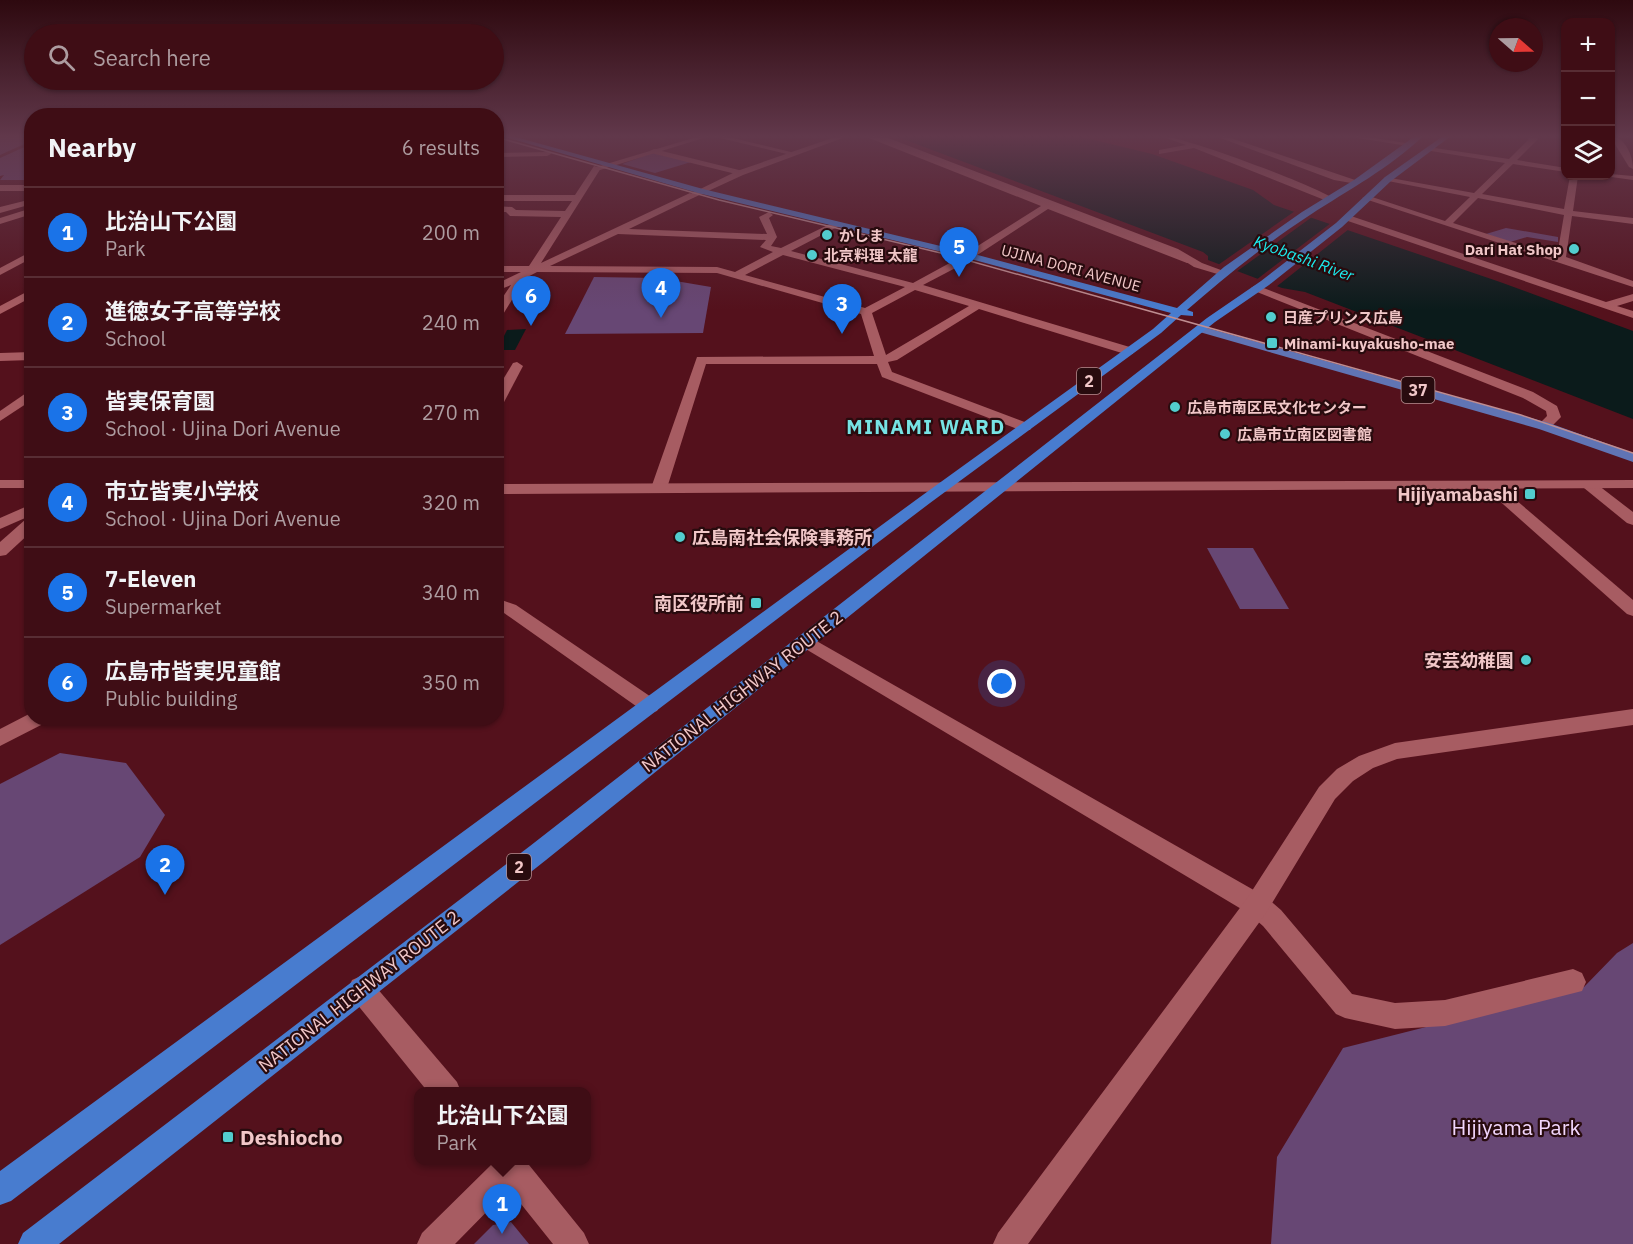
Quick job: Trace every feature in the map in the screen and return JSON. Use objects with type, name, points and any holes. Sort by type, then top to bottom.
[{"type":"highway","name":"UJINA DORI AVENUE","points":[[684,194],[831,226]]},
{"type":"highway","name":"UJINA DORI AVENUE","points":[[712,194],[965,259],[1184,322]]},
{"type":"highway","name":"NATIONAL HIGHWAY ROUTE 2","points":[[34,1244],[806,641],[1001,485],[1184,322],[1226,271],[1305,214],[1338,194]]},
{"type":"highway","name":"NATIONAL HIGHWAY ROUTE 2","points":[[0,1190],[944,486],[1129,351],[1184,322],[1211,320],[1260,286],[1348,218],[1371,194]]},
{"type":"highway","name":"UJINA DORI AVENUE","points":[[965,259],[1133,310]]},
{"type":"highway","name":"UJINA DORI AVENUE","points":[[1152,316],[1184,322],[1211,320]]},
{"type":"main road","name":"37","points":[[1211,320],[1633,445]]},
{"type":"main road","name":"37","points":[[1184,322],[1549,421],[1633,458]]},
{"type":"street","points":[[535,269],[534,266],[580,194]]},
{"type":"street","points":[[504,284],[694,194]]},
{"type":"street","points":[[1016,194],[1191,261],[1226,271]]},
{"type":"street","points":[[1028,194],[1175,251],[1191,261]]},
{"type":"street","points":[[1319,194],[1330,199]]},
{"type":"street","points":[[1467,194],[1569,213],[1633,221]]},
{"type":"street","points":[[1562,260],[1572,194]]},
{"type":"street","points":[[1448,223],[1477,196]]},
{"type":"street","points":[[0,203],[24,197]]},
{"type":"street","points":[[504,198],[577,198]]},
{"type":"street","points":[[1366,198],[1633,284]]},
{"type":"street","points":[[0,210],[24,203]]},
{"type":"street","points":[[504,269],[741,272],[866,312],[965,259],[1047,206]]},
{"type":"street","points":[[504,210],[512,210],[510,213],[567,214]]},
{"type":"street","points":[[13,217],[24,214]]},
{"type":"street","points":[[741,272],[772,237],[764,217],[769,214]]},
{"type":"street","points":[[0,219],[24,217]]},
{"type":"street","points":[[1348,218],[1633,315]]},
{"type":"street","points":[[741,272],[831,226]]},
{"type":"street","points":[[616,231],[772,237]]},
{"type":"street","points":[[765,247],[914,286],[1129,351]]},
{"type":"street","points":[[3,269],[24,258]]},
{"type":"street","points":[[1562,260],[1622,268]]},
{"type":"street","points":[[3,269],[24,268]]},
{"type":"street","points":[[504,304],[519,282],[514,279]]},
{"type":"street","points":[[1260,286],[1528,394],[1552,409],[1549,421]]},
{"type":"street","points":[[0,312],[24,297]]},
{"type":"street","points":[[1605,306],[1633,297]]},
{"type":"street","points":[[659,488],[701,360],[882,360],[893,357],[976,306]]},
{"type":"street","points":[[866,312],[886,374],[1025,427]]},
{"type":"street","points":[[0,357],[24,356]]},
{"type":"street","points":[[504,390],[517,366]]},
{"type":"street","points":[[0,417],[24,399]]},
{"type":"street","points":[[0,484],[24,484]]},
{"type":"street","points":[[504,489],[1633,484]]},
{"type":"street","points":[[1589,485],[1633,520]]},
{"type":"street","points":[[1491,486],[1633,610]]},
{"type":"street","points":[[0,524],[24,513]]},
{"type":"street","points":[[0,551],[24,529]]},
{"type":"street","points":[[504,607],[650,706]]},
{"type":"street","points":[[806,641],[1257,905],[1272,918],[1346,1005],[1395,1016],[1445,1013],[1573,981]]},
{"type":"street","points":[[1009,1244],[1257,905],[1327,793],[1345,775],[1366,762],[1395,751],[1430,744],[1633,717]]},
{"type":"street","points":[[0,738],[24,725]]},
{"type":"street","points":[[361,989],[443,1087]]},
{"type":"street","points":[[433,1244],[507,1165]]},
{"type":"street","points":[[509,1165],[573,1244]]},
{"type":"green space","points":[[1506,228],[1558,237],[1558,242],[1527,237],[1510,242],[1486,234]]},
{"type":"green space","points":[[594,277],[658,278],[711,287],[703,333],[565,334]]},
{"type":"green space","points":[[1207,548],[1253,548],[1289,609],[1240,609]]},
{"type":"green space","points":[[60,753],[126,763],[165,815],[140,857],[0,945],[0,784]]},
{"type":"green space","name":"Hijiyama Park","points":[[1633,943],[1633,1244],[1271,1244],[1277,1157],[1343,1048],[1584,987],[1617,953]]},
{"type":"green space","points":[[511,1222],[529,1244],[474,1244],[493,1225]]},
{"type":"water","name":"Kyobashi River","points":[[1049,194],[1259,194],[1274,205],[1500,282],[1633,331],[1633,419],[1305,292],[1282,288],[1208,260],[1208,256],[1203,252]]},
{"type":"water","points":[[526,329],[515,350],[504,350],[504,336],[507,330]]},
{"type":"pier","points":[[1295,211],[1312,217],[1236,272],[1218,265]]},
{"type":"pier","points":[[1331,223],[1349,229],[1276,287],[1256,280]]},
{"type":"tram line","points":[[698,194],[945,254],[1521,415],[1633,453]]},
{"type":"place","name":"かしま","points":[[827,235]]},
{"type":"place","name":"Dari Hat Shop","points":[[1574,249]]},
{"type":"place","name":"北京料理 太龍","points":[[812,255]]},
{"type":"place","name":"7-Eleven","points":[[959,277]]},
{"type":"place","name":"日産プリンス広島","points":[[1271,317]]},
{"type":"place","name":"市立皆実小学校","points":[[661,318]]},
{"type":"place","name":"広島市皆実児童館","points":[[531,326]]},
{"type":"place","name":"皆実保育園","points":[[842,334]]},
{"type":"place","name":"Minami-kuyakusho-mae","points":[[1272,343]]},
{"type":"place","name":"広島市南区民文化センター","points":[[1175,407]]},
{"type":"place","name":"広島市立南区図書館","points":[[1225,434]]},
{"type":"place","name":"Hijiyamabashi","points":[[1530,494]]},
{"type":"place","name":"広島南社会保険事務所","points":[[680,537]]},
{"type":"place","name":"南区役所前","points":[[756,603]]},
{"type":"place","name":"安芸幼稚園","points":[[1526,660]]},
{"type":"place","name":"進徳女子高等学校","points":[[165,895]]},
{"type":"place","name":"Deshiocho","points":[[228,1137]]},
{"type":"place","name":"比治山下公園","points":[[502,1234]]},
{"type":"district","name":"MINAMI WARD","points":[[926,426]]}]
